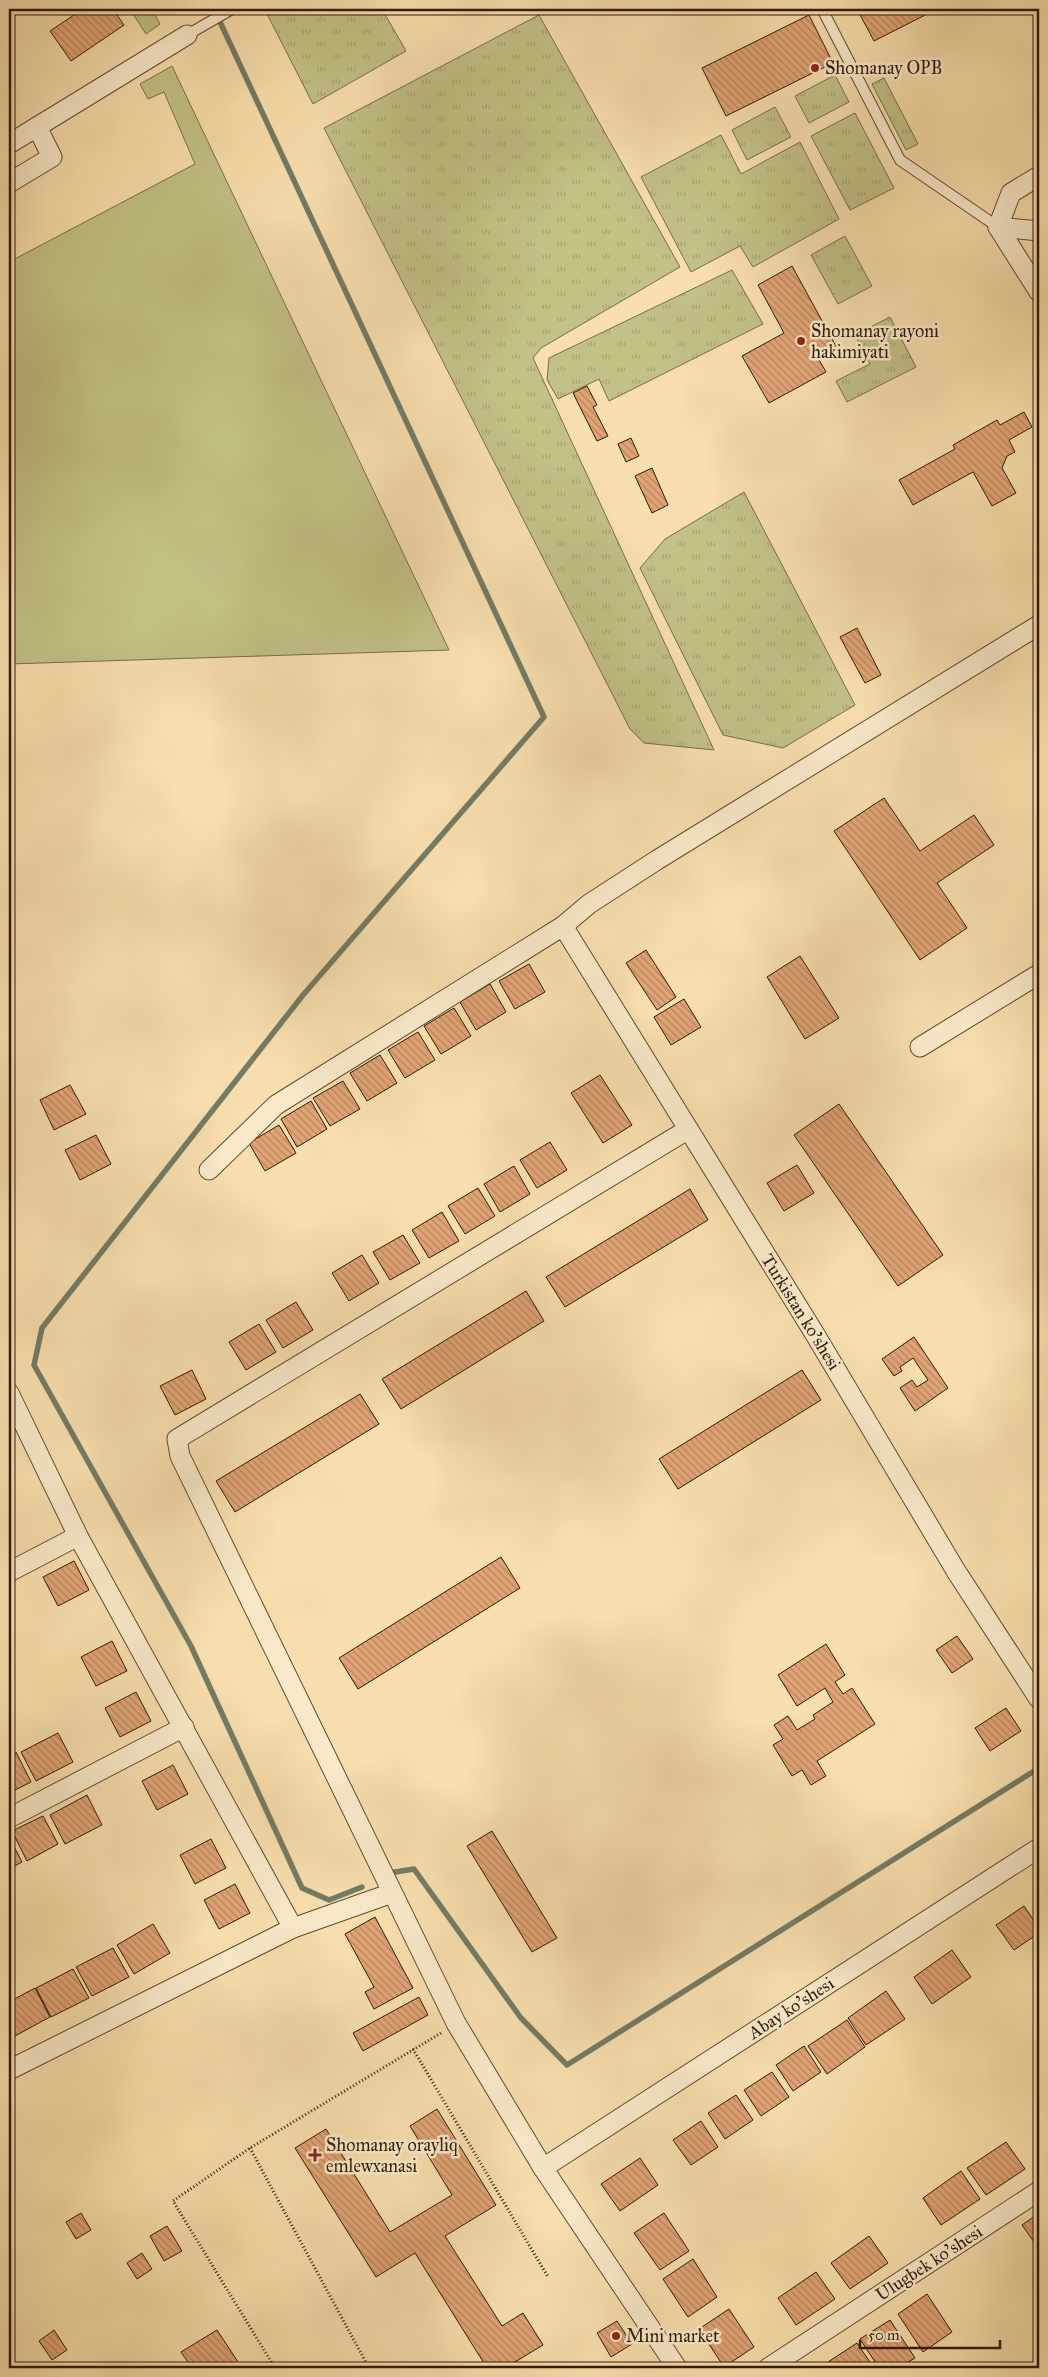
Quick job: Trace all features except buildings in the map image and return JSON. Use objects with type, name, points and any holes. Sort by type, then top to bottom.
[{"type":"street","points":[[9,144],[187,35]]},
{"type":"street","points":[[9,183],[52,157],[37,127]]},
{"type":"street","points":[[998,228],[1011,193],[1039,176]]},
{"type":"street","points":[[998,228],[1039,231]]},
{"type":"street","points":[[998,228],[1039,292]]},
{"type":"street","points":[[209,1170],[276,1105],[563,926],[589,904],[658,860],[1039,624]]},
{"type":"street","name":"Turkistan ko'shesi","points":[[563,926],[687,1130],[816,1336],[956,1570],[1039,1699]]},
{"type":"street","points":[[920,1047],[1039,974]]},
{"type":"street","points":[[677,2368],[543,2168],[456,2023],[180,1456],[177,1439],[687,1130]]},
{"type":"street","points":[[9,1393],[78,1536],[293,1928]]},
{"type":"street","points":[[9,1572],[78,1536]]},
{"type":"street","points":[[9,1818],[184,1727]]},
{"type":"street","name":"Abay ko'shesi","points":[[543,2168],[1039,1848]]},
{"type":"street","points":[[9,2070],[293,1928],[392,1893]]},
{"type":"street","name":"Ulugbek ko'shesi","points":[[768,2368],[1039,2191]]},
{"type":"lane","points":[[187,35],[232,9]]},
{"type":"lane","points":[[822,9],[900,160],[998,228]]},
{"type":"path","points":[[275,2368],[173,2201],[250,2148],[456,2023]]},
{"type":"path","points":[[413,2049],[548,2277]]},
{"type":"path","points":[[250,2148],[369,2368]]},
{"type":"green space","points":[[130,9],[152,9],[160,24],[146,34]]},
{"type":"green space","points":[[272,9],[382,9],[406,51],[313,104],[266,12]]},
{"type":"green space","points":[[539,15],[680,267],[541,348],[533,358],[714,750],[644,743],[630,729],[324,128]]},
{"type":"green space","points":[[172,66],[449,650],[9,664],[9,262],[195,164],[164,92],[148,99],[140,84]]},
{"type":"green space","points":[[835,75],[849,102],[809,123],[795,96]]},
{"type":"green space","points":[[884,78],[918,144],[906,150],[872,84]]},
{"type":"green space","points":[[775,107],[791,137],[747,160],[732,130]]},
{"type":"green space","points":[[855,113],[894,188],[850,210],[811,136]]},
{"type":"green space","points":[[721,135],[741,174],[800,142],[839,219],[753,267],[740,246],[691,272],[641,177]]},
{"type":"green space","points":[[845,236],[872,286],[838,304],[811,255]]},
{"type":"green space","points":[[732,270],[763,324],[609,401],[599,379],[558,399],[547,380],[549,358]]},
{"type":"green space","points":[[890,317],[916,367],[847,402],[836,381],[870,364],[855,335]]},
{"type":"green space","points":[[744,492],[855,705],[783,748],[723,735],[640,568],[665,539]]},
{"type":"waterway","points":[[214,9],[544,717],[303,995],[42,1328],[34,1365],[191,1646],[302,1888],[329,1900],[362,1887]]},
{"type":"waterway","points":[[389,1873],[414,1869],[521,2018],[567,2065],[1039,1768]]},
{"type":"place","name":"Shomanay OPB","points":[[815,68]]},
{"type":"place","name":"Shomanay rayoni hakimiyati","points":[[801,341]]},
{"type":"place","name":"Shomanay orayliq emlewxanasi","points":[[315,2155]]},
{"type":"place","name":"Mini market","points":[[616,2336]]}]
